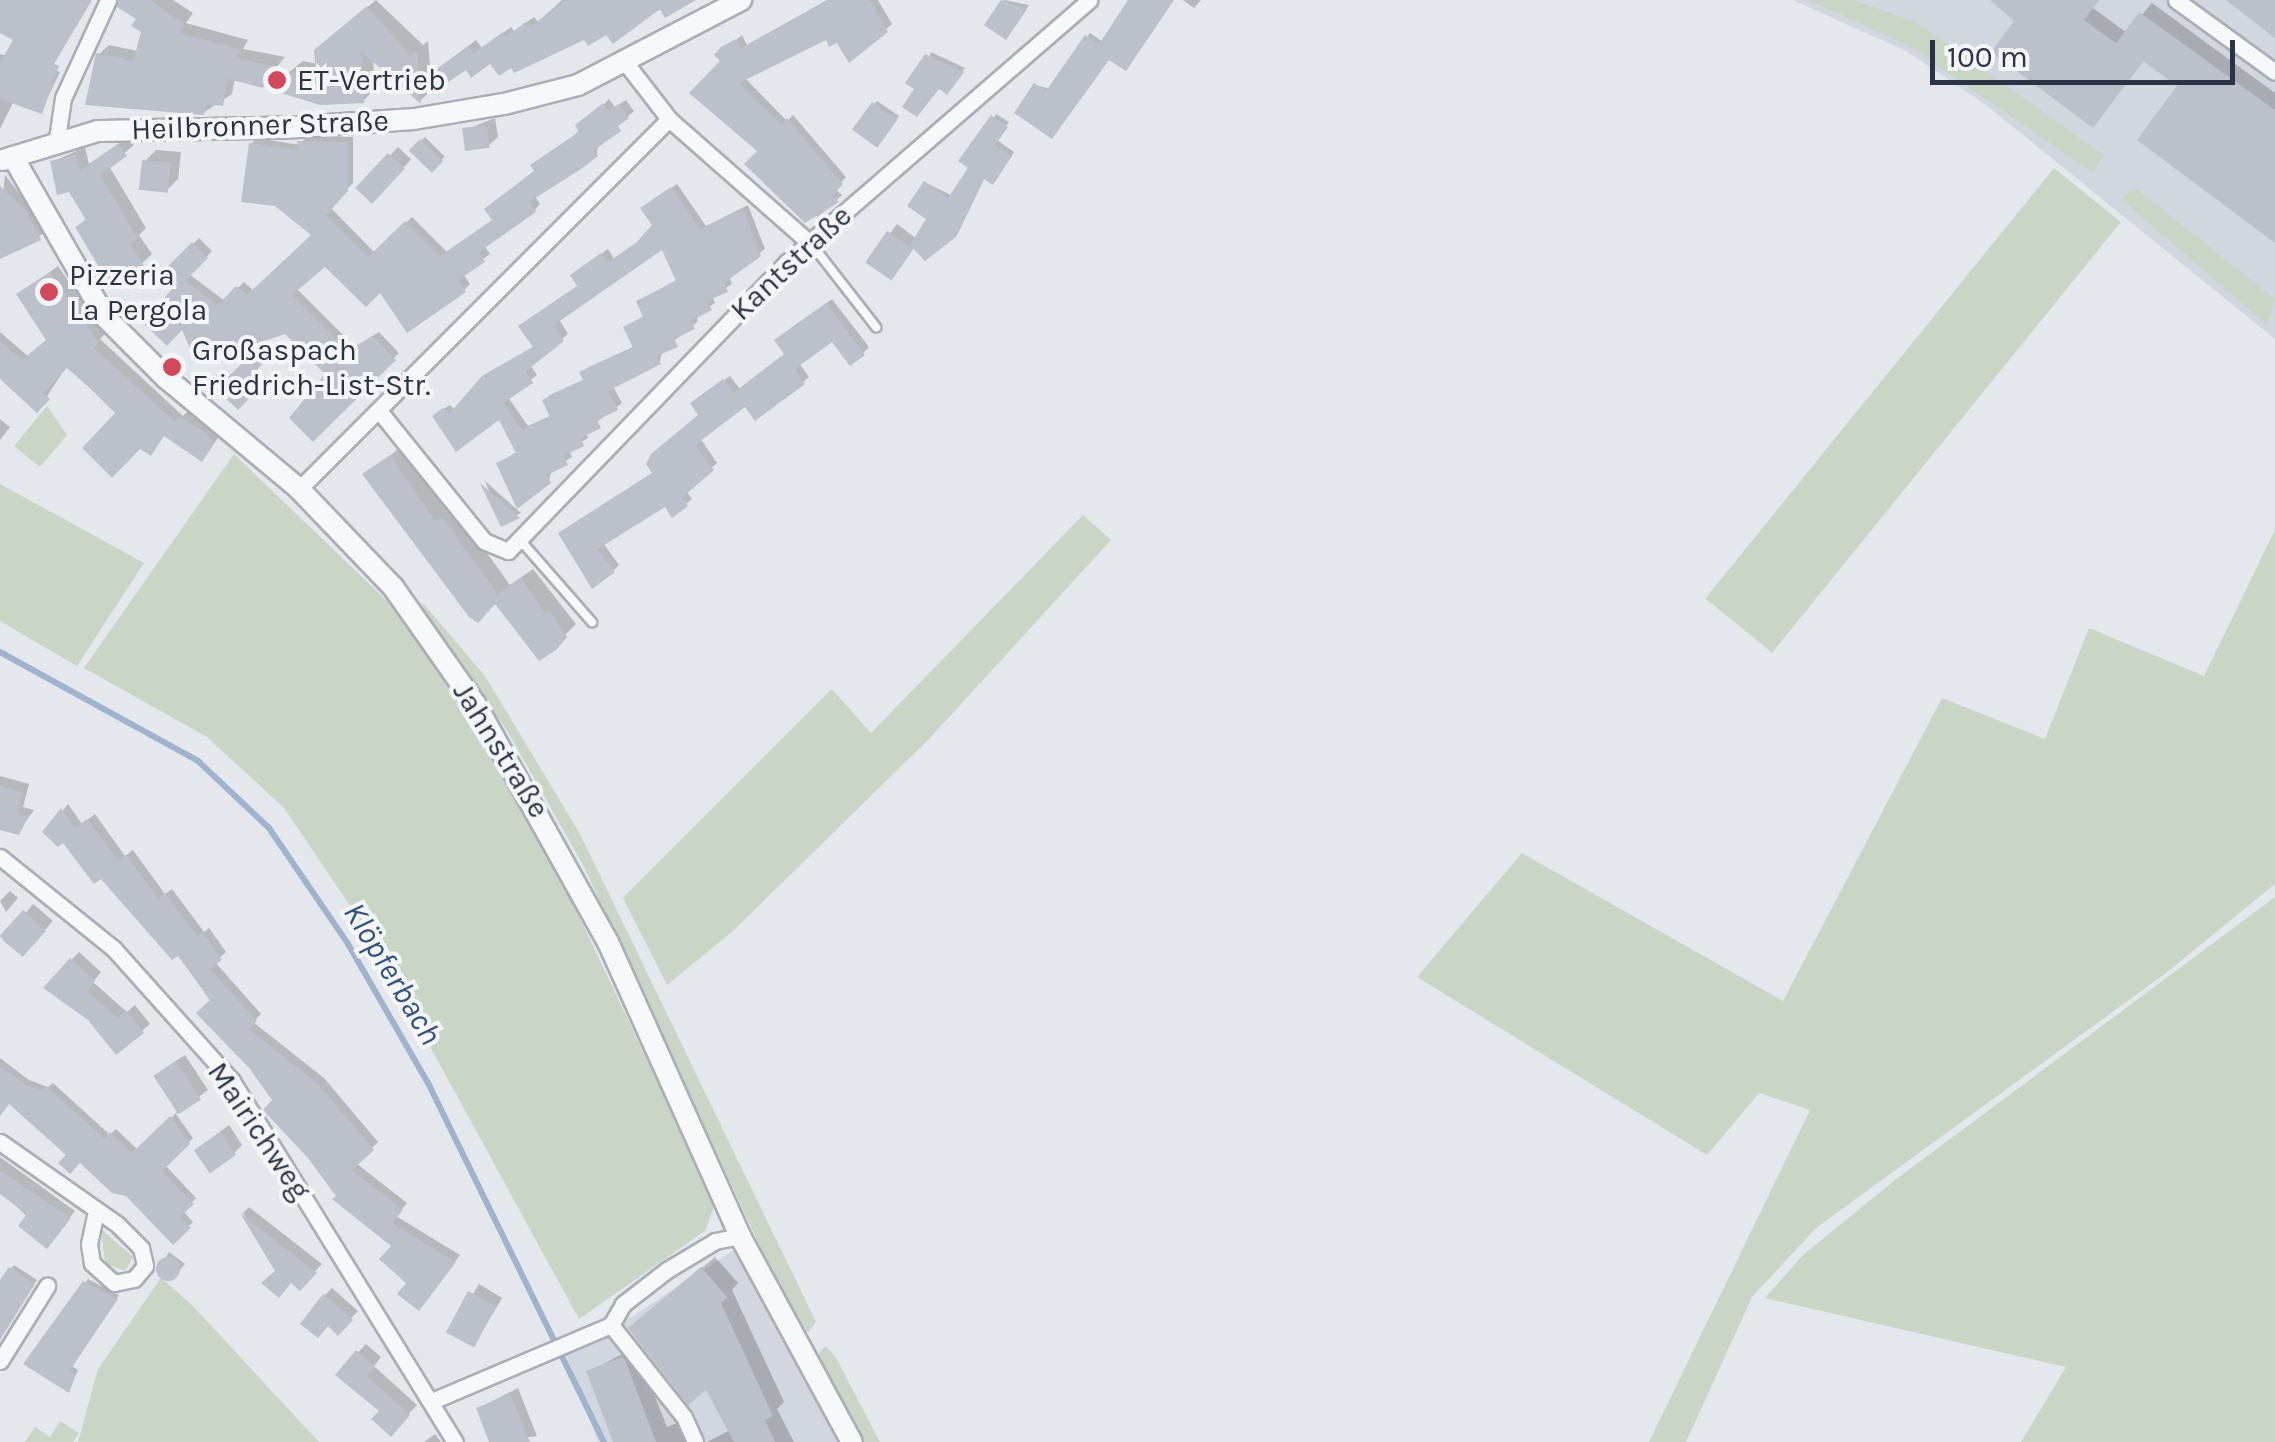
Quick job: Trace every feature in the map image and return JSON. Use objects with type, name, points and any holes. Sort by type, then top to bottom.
[{"type":"street","points":[[57,139],[63,98],[108,0]]},
{"type":"street","name":"Heilbronner Straße","points":[[6,159],[57,139],[98,131],[414,120],[578,85],[741,0]]},
{"type":"street","name":"Kantstraße","points":[[517,544],[787,262],[813,246],[874,183],[1089,0]]},
{"type":"street","points":[[2176,0],[2275,72]]},
{"type":"street","points":[[626,62],[669,118],[813,246]]},
{"type":"street","points":[[299,489],[669,118]]},
{"type":"street","name":"Jahnstraße","points":[[6,159],[106,316],[166,378],[299,489],[394,587],[542,813],[608,942],[740,1236],[852,1442]]},
{"type":"street","points":[[380,412],[490,548],[517,544]]},
{"type":"street","name":"Mairichweg","points":[[0,857],[114,949],[232,1081],[456,1442]]},
{"type":"street","points":[[0,1142],[96,1212],[141,1248],[145,1266],[134,1279],[114,1283],[92,1263],[89,1244],[96,1212]]},
{"type":"street","points":[[432,1400],[610,1325],[623,1304],[667,1270],[715,1241],[740,1236]]},
{"type":"street","points":[[0,1361],[47,1286]]},
{"type":"street","points":[[610,1325],[684,1417],[695,1442]]},
{"type":"lane","points":[[813,246],[876,327]]},
{"type":"lane","points":[[517,544],[592,622]]},
{"type":"shaded area","points":[[1793,0],[2275,0],[2275,339],[1986,105],[1906,51]]},
{"type":"shaded area","points":[[734,1250],[838,1442],[598,1442],[564,1349],[619,1325]]},
{"type":"green space","points":[[1809,0],[1853,0],[1916,22],[2104,155],[2093,173],[1909,46]]},
{"type":"green space","points":[[2054,168],[2121,222],[1772,653],[1705,599]]},
{"type":"green space","points":[[2134,187],[2275,299],[2267,325],[2122,200]]},
{"type":"green space","points":[[47,406],[67,435],[40,467],[14,446]]},
{"type":"green space","points":[[234,454],[413,626],[530,813],[715,1203],[705,1231],[579,1319],[364,926],[284,808],[207,737],[84,668]]},
{"type":"green space","points":[[0,484],[144,563],[77,666],[0,621]]},
{"type":"green space","points":[[1083,515],[1111,540],[929,739],[733,931],[667,985],[623,898],[832,689],[871,733]]},
{"type":"green space","points":[[2275,530],[2275,884],[2166,973],[1816,1228],[1752,1297],[1686,1442],[1649,1442],[1810,1110],[1759,1093],[1707,1155],[1417,977],[1522,853],[1783,1001],[1942,698],[2045,739],[2089,628],[2204,676]]},
{"type":"green space","points":[[423,603],[485,676],[580,834],[816,1322],[808,1332],[797,1326],[583,865],[508,732],[421,611]]},
{"type":"green space","points":[[2275,897],[2275,1442],[2021,1442],[2066,1367],[1765,1298],[1803,1255],[1895,1180]]},
{"type":"green space","points":[[101,1229],[133,1257],[125,1271],[105,1263]]},
{"type":"green space","points":[[161,1278],[192,1305],[319,1442],[78,1442],[98,1369]]},
{"type":"green space","points":[[825,1346],[835,1356],[880,1442],[862,1442],[815,1358]]},
{"type":"green space","points":[[60,1421],[79,1433],[73,1442],[25,1442],[35,1427],[50,1437]]},
{"type":"building","points":[[0,0],[92,0],[54,64],[59,66],[42,114],[0,99],[0,63],[13,40],[0,33]]},
{"type":"building","points":[[119,0],[150,0],[185,24],[179,33],[241,50],[235,58],[278,67],[263,88],[228,79],[223,106],[206,104],[204,115],[85,105],[96,53],[133,61],[141,32],[131,26],[136,19],[117,7]]},
{"type":"building","points":[[566,0],[696,0],[665,18],[660,9],[613,44],[606,35],[588,46],[584,40],[514,73],[511,68],[499,76],[490,64],[471,78],[466,70],[444,85],[434,71],[468,46],[474,53],[503,32],[506,37],[526,22],[530,27]]},
{"type":"building","points":[[829,0],[870,0],[888,32],[849,63],[837,43],[829,47],[826,40],[739,83],[781,124],[787,118],[843,184],[832,196],[839,202],[805,223],[744,164],[757,151],[689,93],[720,61],[714,55],[721,47],[736,39],[741,48]]},
{"type":"building","points":[[1001,0],[1027,9],[1006,40],[984,25]]},
{"type":"building","points":[[1128,0],[1174,0],[1126,71],[1109,60],[1052,139],[1014,113],[1034,83],[1046,91],[1085,35],[1099,44]]},
{"type":"building","points":[[1990,0],[2099,0],[2084,20],[2116,43],[2139,12],[2275,110],[2275,243],[2137,140],[2177,86],[2143,61],[2093,128],[1991,52],[2014,21]]},
{"type":"building","points":[[2226,0],[2275,0],[2275,38]]},
{"type":"building","points":[[367,6],[410,55],[417,50],[421,104],[361,51],[364,103],[320,105],[268,89],[289,72],[316,77],[314,50]]},
{"type":"building","points":[[925,54],[964,72],[947,95],[939,89],[917,117],[902,107],[914,89],[905,83]]},
{"type":"building","points":[[872,102],[897,120],[877,148],[852,130]]},
{"type":"building","points":[[603,103],[608,111],[619,104],[629,118],[618,126],[621,131],[594,150],[598,156],[529,202],[536,212],[479,252],[485,262],[458,280],[466,292],[407,333],[380,293],[366,307],[325,267],[292,295],[348,351],[372,336],[396,360],[313,442],[289,418],[325,374],[285,334],[205,361],[200,349],[191,351],[182,330],[167,346],[143,323],[177,283],[164,270],[192,242],[208,258],[185,281],[218,305],[236,286],[247,295],[311,235],[275,206],[241,202],[249,143],[298,150],[297,141],[348,142],[348,191],[326,215],[368,257],[405,221],[440,256],[492,220],[484,209],[534,171],[530,165],[579,132],[575,125]]},
{"type":"building","points":[[991,115],[1008,127],[995,145],[1012,156],[993,185],[984,179],[956,237],[925,261],[910,245],[926,219],[907,206],[924,181],[948,198],[968,168],[958,161]]},
{"type":"building","points":[[487,125],[490,148],[465,151],[462,128]]},
{"type":"building","points":[[420,139],[443,161],[432,173],[409,151]]},
{"type":"building","points":[[118,144],[127,156],[100,175],[138,239],[130,244],[144,266],[121,287],[111,287],[75,227],[86,220],[69,192],[57,195],[50,161],[76,155],[80,171]]},
{"type":"building","points":[[388,153],[405,169],[372,204],[355,188]]},
{"type":"building","points":[[142,160],[171,163],[168,193],[139,190]]},
{"type":"building","points":[[0,186],[26,211],[41,240],[0,259]]},
{"type":"building","points":[[671,187],[700,229],[743,209],[761,256],[724,283],[728,292],[707,301],[712,310],[691,321],[695,329],[674,339],[678,347],[657,356],[661,364],[608,391],[618,410],[597,420],[601,428],[581,438],[584,446],[564,456],[568,465],[547,475],[551,483],[517,509],[496,463],[516,453],[499,420],[456,452],[432,416],[443,408],[449,414],[482,376],[533,347],[518,326],[577,286],[570,275],[601,253],[608,262],[637,242],[652,225],[640,208]],"holes":[[[662,250],[676,281],[636,301],[643,317],[623,327],[633,348],[579,372],[583,380],[542,400],[550,417],[522,430],[503,403],[533,383],[526,371],[564,341],[554,325]]]},
{"type":"building","points":[[887,231],[913,249],[891,280],[865,262]]},
{"type":"building","points":[[50,272],[99,343],[94,348],[175,422],[179,416],[207,434],[214,444],[202,462],[164,436],[151,456],[140,449],[112,478],[82,448],[115,413],[82,380],[67,368],[43,393],[50,399],[37,413],[0,379],[0,341],[22,360],[46,340],[16,294]]},
{"type":"building","points":[[826,303],[865,355],[850,366],[832,342],[795,369],[805,384],[755,421],[745,407],[695,445],[714,470],[682,498],[688,506],[672,518],[665,507],[598,549],[615,572],[592,589],[558,533],[652,473],[646,464],[651,454],[698,415],[690,403],[723,379],[733,393],[784,354],[774,340]]},
{"type":"building","points":[[260,345],[271,355],[249,378],[259,388],[238,410],[216,389]]},
{"type":"building","points":[[390,455],[435,521],[442,517],[498,594],[521,578],[545,613],[549,610],[567,637],[556,650],[539,661],[495,604],[478,623],[469,617],[362,474]]},
{"type":"building","points":[[480,483],[520,518],[501,527]]},
{"type":"building","points":[[0,786],[23,792],[17,814],[28,817],[19,835],[0,830]]},
{"type":"building","points":[[61,808],[75,828],[87,819],[118,860],[126,855],[158,898],[165,893],[197,936],[202,932],[222,960],[210,969],[257,1021],[249,1029],[318,1084],[374,1150],[352,1170],[403,1210],[392,1223],[456,1262],[419,1311],[397,1294],[406,1283],[379,1259],[391,1246],[332,1199],[336,1196],[308,1158],[263,1110],[272,1100],[250,1069],[196,1013],[210,1000],[178,956],[172,960],[101,879],[94,884],[63,843],[58,847],[42,832]]},
{"type":"building","points":[[23,910],[46,931],[23,957],[0,936]]},
{"type":"building","points":[[70,958],[95,981],[87,991],[118,1018],[126,1011],[144,1033],[116,1055],[88,1020],[43,988]]},
{"type":"building","points":[[176,1061],[201,1100],[178,1114],[153,1076]]},
{"type":"building","points":[[0,1066],[24,1084],[42,1091],[46,1086],[104,1138],[110,1132],[132,1153],[170,1116],[190,1144],[162,1171],[194,1204],[180,1217],[191,1228],[173,1245],[126,1196],[112,1193],[80,1163],[70,1174],[58,1163],[66,1155],[9,1104],[0,1116]]},
{"type":"building","points":[[220,1132],[236,1155],[210,1173],[194,1150]]},
{"type":"building","points":[[0,1170],[71,1218],[47,1249],[18,1226],[27,1214],[0,1194]]},
{"type":"building","points":[[240,1213],[317,1273],[300,1291],[291,1283],[279,1298],[261,1283],[275,1271]]},
{"type":"building","points":[[168,1257],[177,1260],[177,1278],[168,1281],[159,1278],[156,1269],[159,1260]]},
{"type":"building","points":[[9,1267],[35,1284],[0,1340],[0,1280]]},
{"type":"building","points":[[701,1267],[728,1298],[721,1303],[773,1416],[765,1420],[775,1442],[734,1442],[706,1390],[688,1405],[628,1328]]},
{"type":"building","points":[[83,1281],[118,1299],[70,1370],[76,1374],[69,1393],[23,1364]]},
{"type":"building","points":[[468,1291],[496,1306],[474,1348],[446,1332]]},
{"type":"building","points":[[323,1294],[353,1320],[338,1336],[328,1326],[318,1338],[300,1324]]},
{"type":"building","points":[[356,1350],[375,1367],[367,1376],[410,1415],[391,1437],[371,1419],[379,1411],[335,1375]]},
{"type":"building","points":[[622,1357],[656,1442],[613,1442],[586,1371]]},
{"type":"building","points":[[510,1394],[530,1442],[489,1442],[476,1408]]},
{"type":"waterway","name":"Klöpferbach","points":[[0,652],[198,761],[269,828],[348,944],[429,1085],[604,1442]]},
{"type":"place","name":"ET-Vertrieb","points":[[277,80]]},
{"type":"place","name":"Pizzeria La Pergola","points":[[49,292]]},
{"type":"place","name":"Großaspach Friedrich-List-Str.","points":[[172,367]]}]
